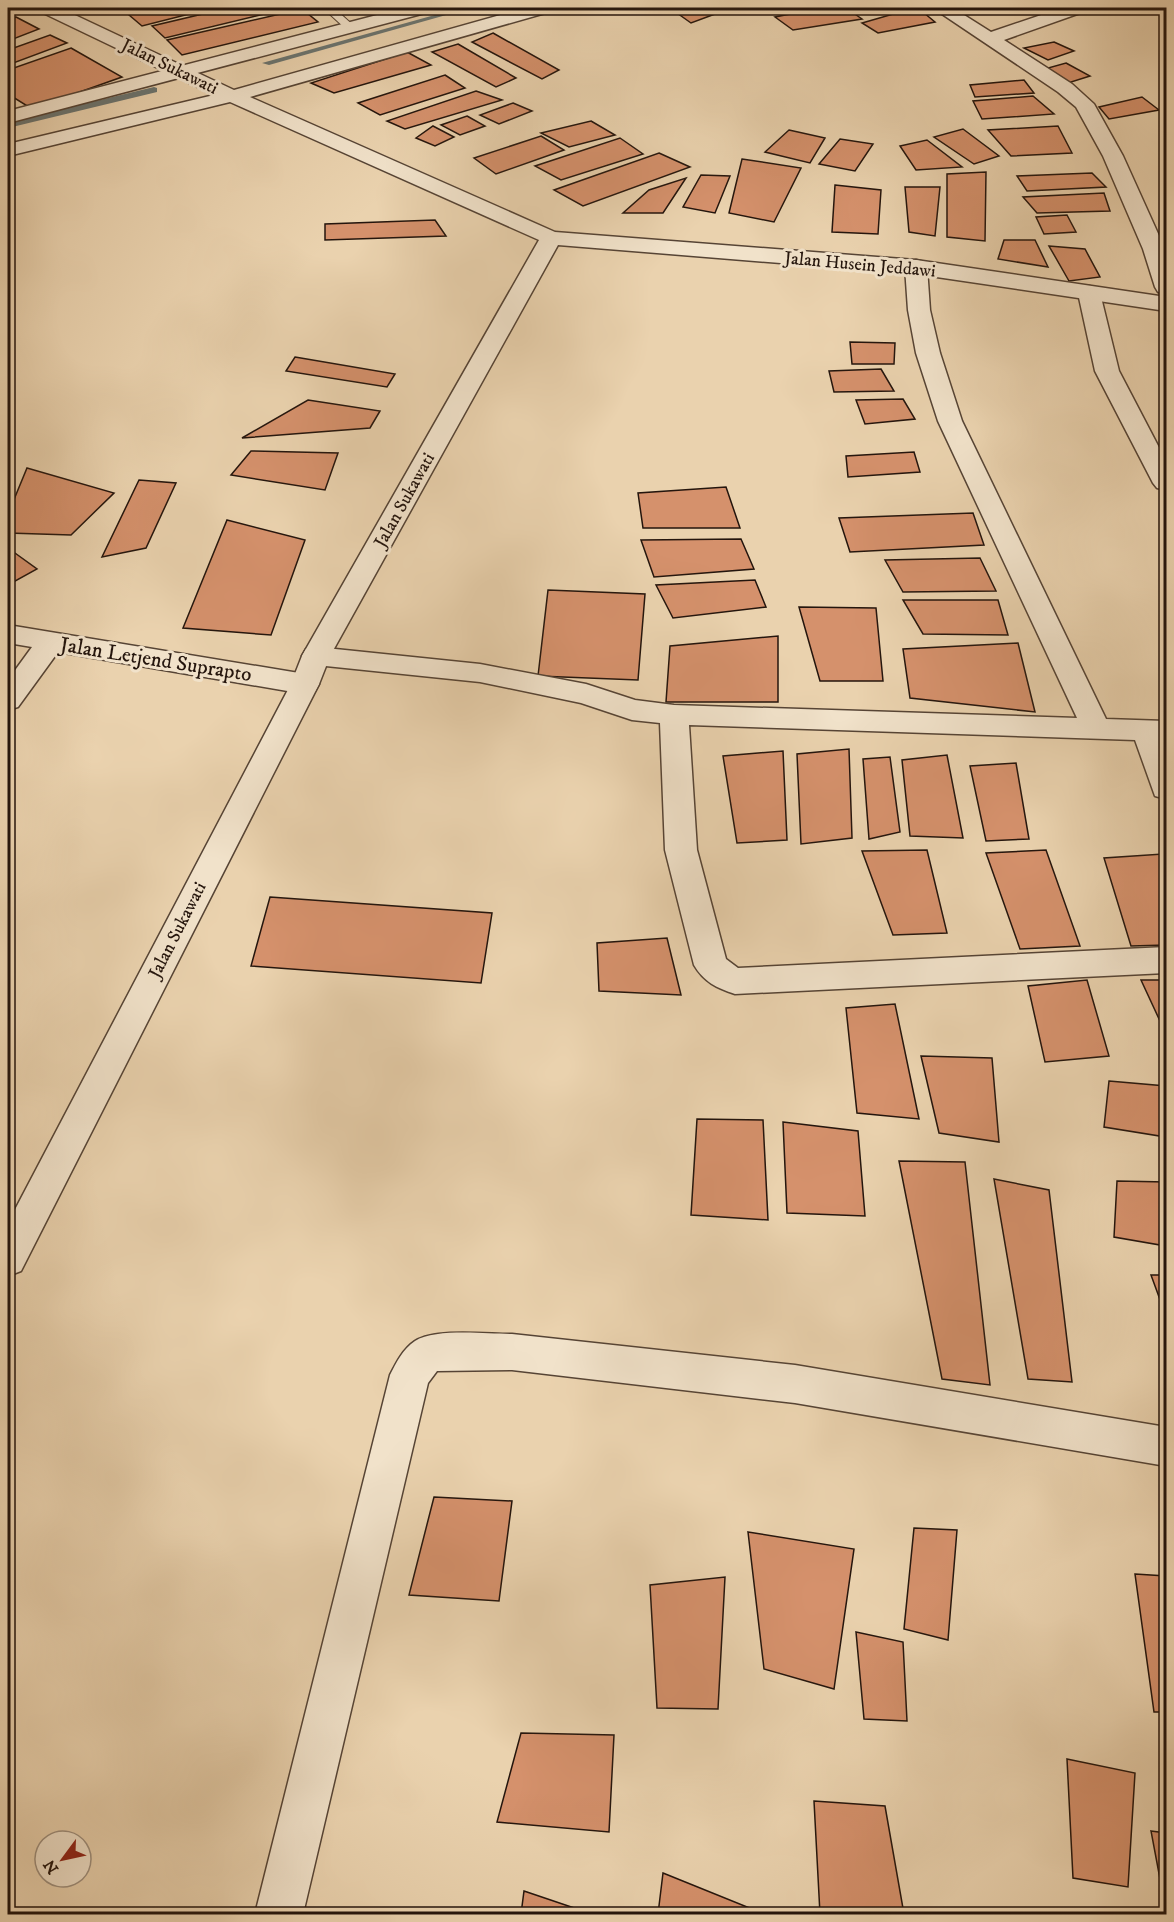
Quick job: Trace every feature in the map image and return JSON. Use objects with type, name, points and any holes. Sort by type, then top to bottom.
[{"type":"street","name":"Jalan Sukawati","points":[[8,1259],[311,670],[551,237],[232,96],[47,8]]},
{"type":"street","points":[[8,117],[423,8]]},
{"type":"street","points":[[8,150],[232,96],[543,8]]},
{"type":"street","points":[[942,8],[1065,88],[1084,104],[1093,116],[1154,249],[1167,287]]},
{"type":"street","points":[[989,39],[1077,8]]},
{"type":"street","name":"Jalan Husein Jeddawi","points":[[551,237],[916,267],[1167,304]]},
{"type":"street","points":[[916,267],[919,310],[928,353],[950,421],[1096,728]]},
{"type":"street","points":[[1089,293],[1107,371],[1167,483]]},
{"type":"street","name":"Jalan Letjend Suprapto","points":[[8,634],[50,642],[311,670],[480,673],[586,694],[632,710],[674,715],[1156,730]]},
{"type":"street","points":[[8,699],[50,642]]},
{"type":"street","points":[[674,715],[681,850],[711,965],[722,975],[735,981],[1167,960]]},
{"type":"street","points":[[1156,730],[1167,788]]},
{"type":"street","points":[[279,1914],[410,1375],[422,1359],[430,1353],[512,1352],[795,1384],[1167,1447]]},
{"type":"lane","points":[[328,8],[350,27]]},
{"type":"building","points":[[213,8],[142,26],[122,9]]},
{"type":"building","points":[[228,8],[289,8],[165,38],[152,26]]},
{"type":"building","points":[[670,8],[705,8],[715,14],[691,23]]},
{"type":"building","points":[[821,8],[846,8],[862,19],[793,30],[775,17]]},
{"type":"building","points":[[918,8],[935,22],[878,33],[862,23]]},
{"type":"building","points":[[302,9],[318,22],[182,55],[167,40]]},
{"type":"building","points":[[16,17],[39,29],[8,41],[8,20]]},
{"type":"building","points":[[493,33],[559,70],[542,79],[472,42]]},
{"type":"building","points":[[50,35],[67,43],[8,65],[8,50]]},
{"type":"building","points":[[1054,42],[1074,51],[1048,60],[1024,48]]},
{"type":"building","points":[[458,44],[516,78],[496,87],[432,52]]},
{"type":"building","points":[[71,48],[122,77],[32,109],[8,94],[8,70]]},
{"type":"building","points":[[407,52],[431,65],[334,93],[311,83]]},
{"type":"building","points":[[1066,63],[1090,76],[1068,83],[1048,68]]},
{"type":"building","points":[[445,75],[465,88],[380,115],[358,103]]},
{"type":"building","points":[[1024,80],[1034,93],[975,97],[970,85]]},
{"type":"building","points":[[476,91],[502,100],[405,129],[387,121]]},
{"type":"building","points":[[1033,96],[1054,114],[982,119],[973,101]]},
{"type":"building","points":[[1142,97],[1159,110],[1109,119],[1099,107]]},
{"type":"building","points":[[513,103],[532,111],[499,124],[480,115]]},
{"type":"building","points":[[467,116],[485,126],[460,135],[441,125]]},
{"type":"building","points":[[591,121],[615,135],[569,147],[541,133]]},
{"type":"building","points":[[433,126],[454,137],[435,146],[416,138]]},
{"type":"building","points":[[1058,126],[1072,153],[1011,156],[988,130]]},
{"type":"building","points":[[963,129],[999,156],[974,164],[934,137]]},
{"type":"building","points":[[789,130],[825,138],[810,163],[765,152]]},
{"type":"building","points":[[541,136],[564,150],[496,174],[474,158]]},
{"type":"building","points":[[620,138],[643,154],[561,180],[535,166]]},
{"type":"building","points":[[840,139],[873,144],[855,171],[819,164]]},
{"type":"building","points":[[927,140],[962,167],[916,170],[900,146]]},
{"type":"building","points":[[659,153],[690,167],[583,206],[554,190]]},
{"type":"building","points":[[742,159],[801,168],[774,222],[729,213]]},
{"type":"building","points":[[986,172],[985,241],[947,237],[947,174]]},
{"type":"building","points":[[1092,173],[1106,187],[1027,191],[1017,176]]},
{"type":"building","points":[[701,175],[730,176],[715,213],[683,207]]},
{"type":"building","points":[[686,178],[663,213],[623,213],[649,190]]},
{"type":"building","points":[[835,185],[881,190],[878,234],[832,232]]},
{"type":"building","points":[[905,187],[940,187],[935,236],[909,232]]},
{"type":"building","points":[[1104,193],[1110,211],[1037,213],[1023,197]]},
{"type":"building","points":[[1067,215],[1076,232],[1044,234],[1036,217]]},
{"type":"building","points":[[435,220],[446,236],[325,240],[325,224]]},
{"type":"building","points":[[1004,240],[1035,240],[1048,267],[998,259]]},
{"type":"building","points":[[1049,246],[1085,249],[1100,277],[1069,281]]},
{"type":"building","points":[[850,342],[895,343],[894,364],[852,364]]},
{"type":"building","points":[[295,357],[395,374],[387,387],[286,371]]},
{"type":"building","points":[[881,369],[894,391],[834,392],[829,371]]},
{"type":"building","points":[[903,399],[915,419],[865,424],[856,400]]},
{"type":"building","points":[[308,400],[380,411],[370,428],[242,438]]},
{"type":"building","points":[[251,451],[338,453],[325,490],[231,475]]},
{"type":"building","points":[[914,452],[920,472],[848,477],[846,456]]},
{"type":"building","points":[[27,468],[114,493],[71,535],[8,533],[8,514]]},
{"type":"building","points":[[139,480],[176,483],[146,548],[102,557]]},
{"type":"building","points":[[726,487],[740,528],[643,528],[638,493]]},
{"type":"building","points":[[973,513],[984,545],[850,552],[839,518]]},
{"type":"building","points":[[227,520],[305,540],[271,635],[183,628]]},
{"type":"building","points":[[741,539],[754,569],[654,577],[641,540]]},
{"type":"building","points":[[8,548],[37,569],[8,585]]},
{"type":"building","points":[[980,558],[996,591],[903,592],[885,560]]},
{"type":"building","points":[[755,580],[766,607],[673,618],[656,585]]},
{"type":"building","points":[[548,590],[645,594],[638,680],[538,676]]},
{"type":"building","points":[[903,600],[998,600],[1008,635],[923,634]]},
{"type":"building","points":[[799,607],[876,608],[883,681],[820,681]]},
{"type":"building","points":[[778,636],[778,702],[666,702],[670,646]]},
{"type":"building","points":[[1018,643],[1035,712],[910,698],[903,649]]},
{"type":"building","points":[[849,749],[852,838],[801,844],[797,754]]},
{"type":"building","points":[[783,751],[787,840],[737,843],[723,756]]},
{"type":"building","points":[[947,755],[963,838],[910,836],[902,760]]},
{"type":"building","points":[[890,757],[900,832],[869,839],[863,759]]},
{"type":"building","points":[[1016,763],[1029,839],[986,841],[970,766]]},
{"type":"building","points":[[927,850],[947,933],[893,935],[862,851]]},
{"type":"building","points":[[1046,850],[1080,946],[1020,949],[986,853]]},
{"type":"building","points":[[1163,854],[1166,863],[1166,945],[1131,946],[1104,858]]},
{"type":"building","points":[[270,897],[492,913],[481,983],[251,966]]},
{"type":"building","points":[[667,938],[681,995],[599,991],[597,943]]},
{"type":"building","points":[[1087,980],[1109,1056],[1045,1062],[1028,986]]},
{"type":"building","points":[[1141,980],[1166,980],[1166,1034]]},
{"type":"building","points":[[895,1004],[919,1119],[857,1113],[846,1008]]},
{"type":"building","points":[[921,1056],[992,1058],[999,1142],[939,1133]]},
{"type":"building","points":[[1109,1081],[1166,1086],[1166,1137],[1104,1127]]},
{"type":"building","points":[[697,1119],[763,1120],[768,1220],[691,1215]]},
{"type":"building","points":[[783,1122],[858,1131],[865,1216],[787,1213]]},
{"type":"building","points":[[899,1161],[965,1162],[990,1385],[942,1379]]},
{"type":"building","points":[[994,1179],[1049,1190],[1072,1382],[1028,1379]]},
{"type":"building","points":[[1117,1181],[1166,1182],[1166,1246],[1114,1237]]},
{"type":"building","points":[[1151,1275],[1166,1275],[1166,1316]]},
{"type":"building","points":[[434,1497],[512,1501],[499,1601],[409,1595]]},
{"type":"building","points":[[914,1528],[957,1530],[948,1640],[904,1629]]},
{"type":"building","points":[[748,1532],[854,1549],[834,1689],[764,1669]]},
{"type":"building","points":[[1135,1574],[1166,1576],[1166,1712],[1154,1712]]},
{"type":"building","points":[[725,1577],[718,1709],[657,1708],[650,1585]]},
{"type":"building","points":[[856,1632],[903,1642],[907,1721],[864,1719]]},
{"type":"building","points":[[521,1733],[614,1735],[609,1832],[497,1822]]},
{"type":"building","points":[[1067,1759],[1135,1773],[1128,1887],[1073,1878]]},
{"type":"building","points":[[814,1801],[885,1806],[904,1914],[820,1914]]},
{"type":"building","points":[[1151,1831],[1166,1833],[1166,1911]]},
{"type":"building","points":[[663,1873],[762,1913],[762,1914],[658,1914]]},
{"type":"building","points":[[524,1891],[592,1914],[521,1914]]},
{"type":"waterway","points":[[266,63],[467,8]]},
{"type":"waterway","points":[[8,125],[154,90]]}]
